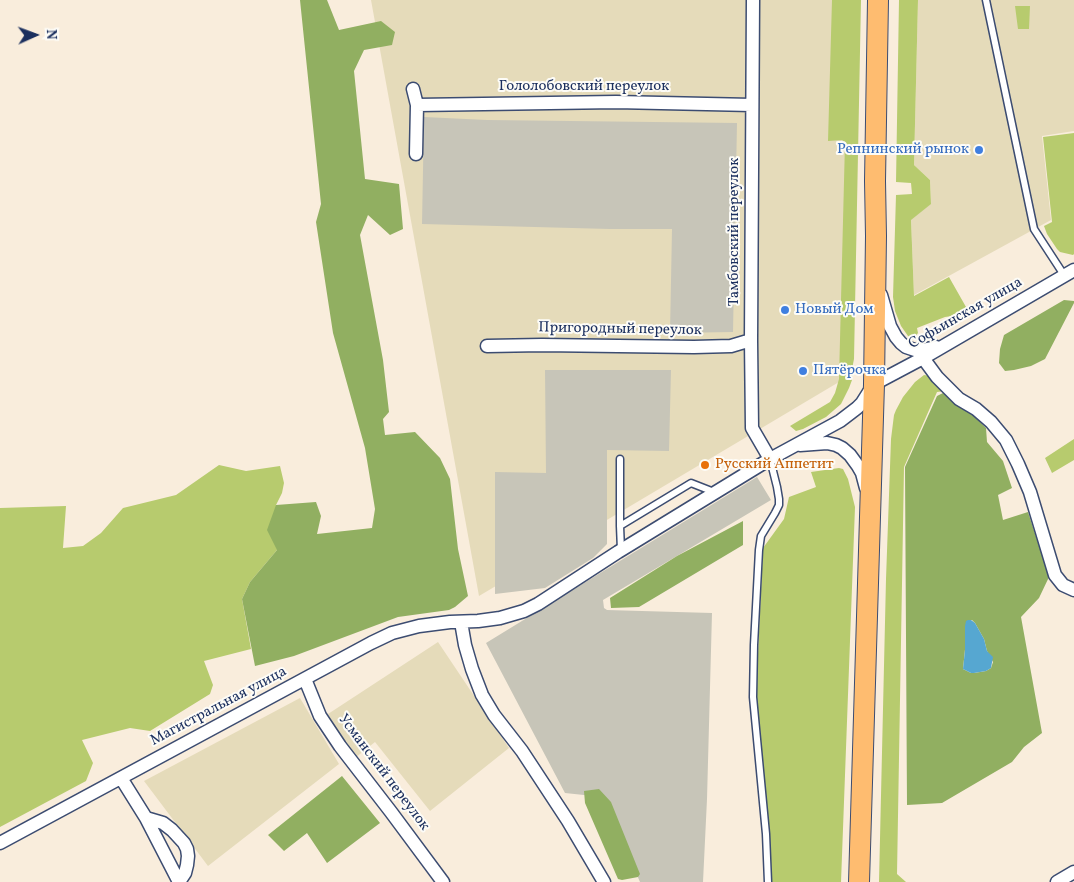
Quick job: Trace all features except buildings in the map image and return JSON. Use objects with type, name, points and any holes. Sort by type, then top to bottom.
[{"type":"highway","points":[[859,882],[874,384],[878,0]]},
{"type":"street","name":"Тамбовский переулок","points":[[753,0],[752,428],[770,459]]},
{"type":"street","points":[[414,89],[417,105],[416,154]]},
{"type":"street","name":"Гололобовский переулок","points":[[417,105],[616,102],[752,105]]},
{"type":"street","points":[[876,271],[890,326],[904,346],[915,350],[926,350],[957,339]]},
{"type":"street","name":"Софьинская улица","points":[[874,384],[957,339],[1069,272]]},
{"type":"street","name":"Пригородный переулок","points":[[488,346],[694,347],[731,346],[751,340]]},
{"type":"street","points":[[923,358],[937,377],[959,399],[976,409],[992,422],[1006,440],[1030,492],[1056,575],[1063,584],[1074,590]]},
{"type":"street","name":"Магистральная улица","points":[[0,843],[392,633],[419,626],[500,618],[538,604],[715,492],[840,420],[862,403],[874,384]]},
{"type":"street","points":[[793,446],[826,443],[836,445],[845,450],[862,473],[870,517]]},
{"type":"street","points":[[461,622],[465,645],[482,696],[522,751],[568,821],[604,882]]},
{"type":"street","name":"Усманский переулок","points":[[305,679],[320,716],[340,746],[443,882]]},
{"type":"street","points":[[121,778],[146,818],[179,882],[185,873],[187,865],[188,856],[186,849],[178,836],[163,823],[146,818]]},
{"type":"street","points":[[1057,882],[1074,872]]},
{"type":"lane","points":[[986,0],[1034,229],[1069,272]]},
{"type":"lane","points":[[620,458],[621,550]]},
{"type":"lane","points":[[768,882],[754,688],[754,644],[761,536],[779,505],[770,459]]},
{"type":"lane","points":[[620,526],[691,484],[715,492]]},
{"type":"shaded area","points":[[371,0],[857,0],[839,382],[479,596]]},
{"type":"shaded area","name":"Репнинский рынок","points":[[918,0],[1074,0],[1074,131],[1042,136],[1051,220],[914,295],[911,219],[931,203],[930,180],[914,165]]},
{"type":"shaded area","points":[[424,117],[487,120],[737,123],[733,332],[670,333],[672,229],[422,224]]},
{"type":"shaded area","points":[[545,370],[671,370],[669,451],[607,450],[607,544],[593,558],[545,588],[495,594],[495,472],[546,473]]},
{"type":"shaded area","points":[[757,477],[771,500],[603,600],[604,608],[607,610],[712,613],[703,882],[640,882],[603,797],[565,793],[486,643]]},
{"type":"shaded area","points":[[438,642],[509,748],[430,811],[375,742],[355,758],[346,747],[328,714]]},
{"type":"shaded area","points":[[300,698],[339,764],[208,866],[144,781]]},
{"type":"green space","points":[[300,0],[327,0],[339,30],[381,21],[395,32],[392,45],[364,50],[354,71],[365,179],[399,184],[403,229],[390,235],[368,215],[360,235],[383,360],[389,412],[383,419],[385,435],[415,432],[440,458],[450,479],[458,549],[468,596],[449,610],[398,617],[294,656],[255,666],[242,599],[250,582],[277,550],[267,530],[276,505],[316,502],[321,516],[317,534],[372,528],[375,509],[365,448],[333,333],[316,222],[321,204]]},
{"type":"green space","points":[[832,0],[861,0],[854,359],[852,380],[841,404],[826,417],[796,431],[790,426],[830,402],[839,379],[845,142],[842,140],[828,141]]},
{"type":"green space","points":[[899,0],[918,0],[914,165],[930,180],[931,204],[911,220],[914,296],[949,277],[970,314],[960,319],[952,316],[945,317],[917,328],[918,333],[914,338],[908,336],[901,326],[895,311],[893,297],[896,195],[912,194],[911,183],[896,182]]},
{"type":"green space","points":[[1015,6],[1030,6],[1029,29],[1018,29]]},
{"type":"green space","points":[[1074,133],[1073,255],[1060,252],[1057,249],[1044,226],[1052,222],[1043,137]]},
{"type":"green space","points":[[1064,300],[1074,301],[1074,303],[1045,359],[1031,366],[1005,371],[999,363],[1004,335]]},
{"type":"green space","points":[[924,375],[930,376],[946,391],[937,392],[904,467],[897,874],[906,882],[879,882],[891,439],[896,410],[903,397],[915,382]]},
{"type":"green space","points":[[943,393],[967,409],[986,428],[987,442],[1003,461],[1012,488],[998,495],[1003,520],[1028,512],[1049,577],[1039,598],[1021,617],[1042,733],[1024,747],[1012,762],[942,803],[907,805],[905,467],[937,396]],"holes":[[[968,620],[972,620],[984,639],[987,651],[993,662],[991,668],[986,671],[974,673],[963,669]]]},
{"type":"green space","points":[[1074,439],[1074,460],[1052,473],[1045,458]]},
{"type":"green space","points":[[219,465],[246,471],[280,466],[284,483],[282,493],[276,505],[277,550],[250,582],[242,599],[251,649],[204,661],[213,685],[210,694],[150,731],[130,728],[82,740],[93,763],[86,781],[0,827],[0,508],[66,506],[63,548],[83,546],[101,533],[123,508],[176,495]]},
{"type":"green space","points":[[843,469],[848,479],[855,507],[841,882],[768,882],[756,696],[763,548],[784,519],[789,497],[816,487],[811,472]]},
{"type":"green space","points":[[743,521],[743,545],[639,607],[611,608],[610,598],[677,556]]},
{"type":"green space","points":[[342,776],[380,823],[327,863],[307,833],[284,851],[268,835]]},
{"type":"green space","points":[[599,789],[611,802],[640,874],[638,877],[618,879],[585,803],[584,791]]},
{"type":"water","points":[[968,620],[975,623],[984,639],[987,651],[993,657],[991,668],[986,671],[971,673],[963,669],[965,626]]},
{"type":"place","name":"Репнинский рынок","points":[[979,150]]},
{"type":"place","name":"Новый Дом","points":[[785,310]]},
{"type":"place","name":"Пятёрочка","points":[[803,371]]},
{"type":"place","name":"Русский Аппетит","points":[[705,465]]}]
